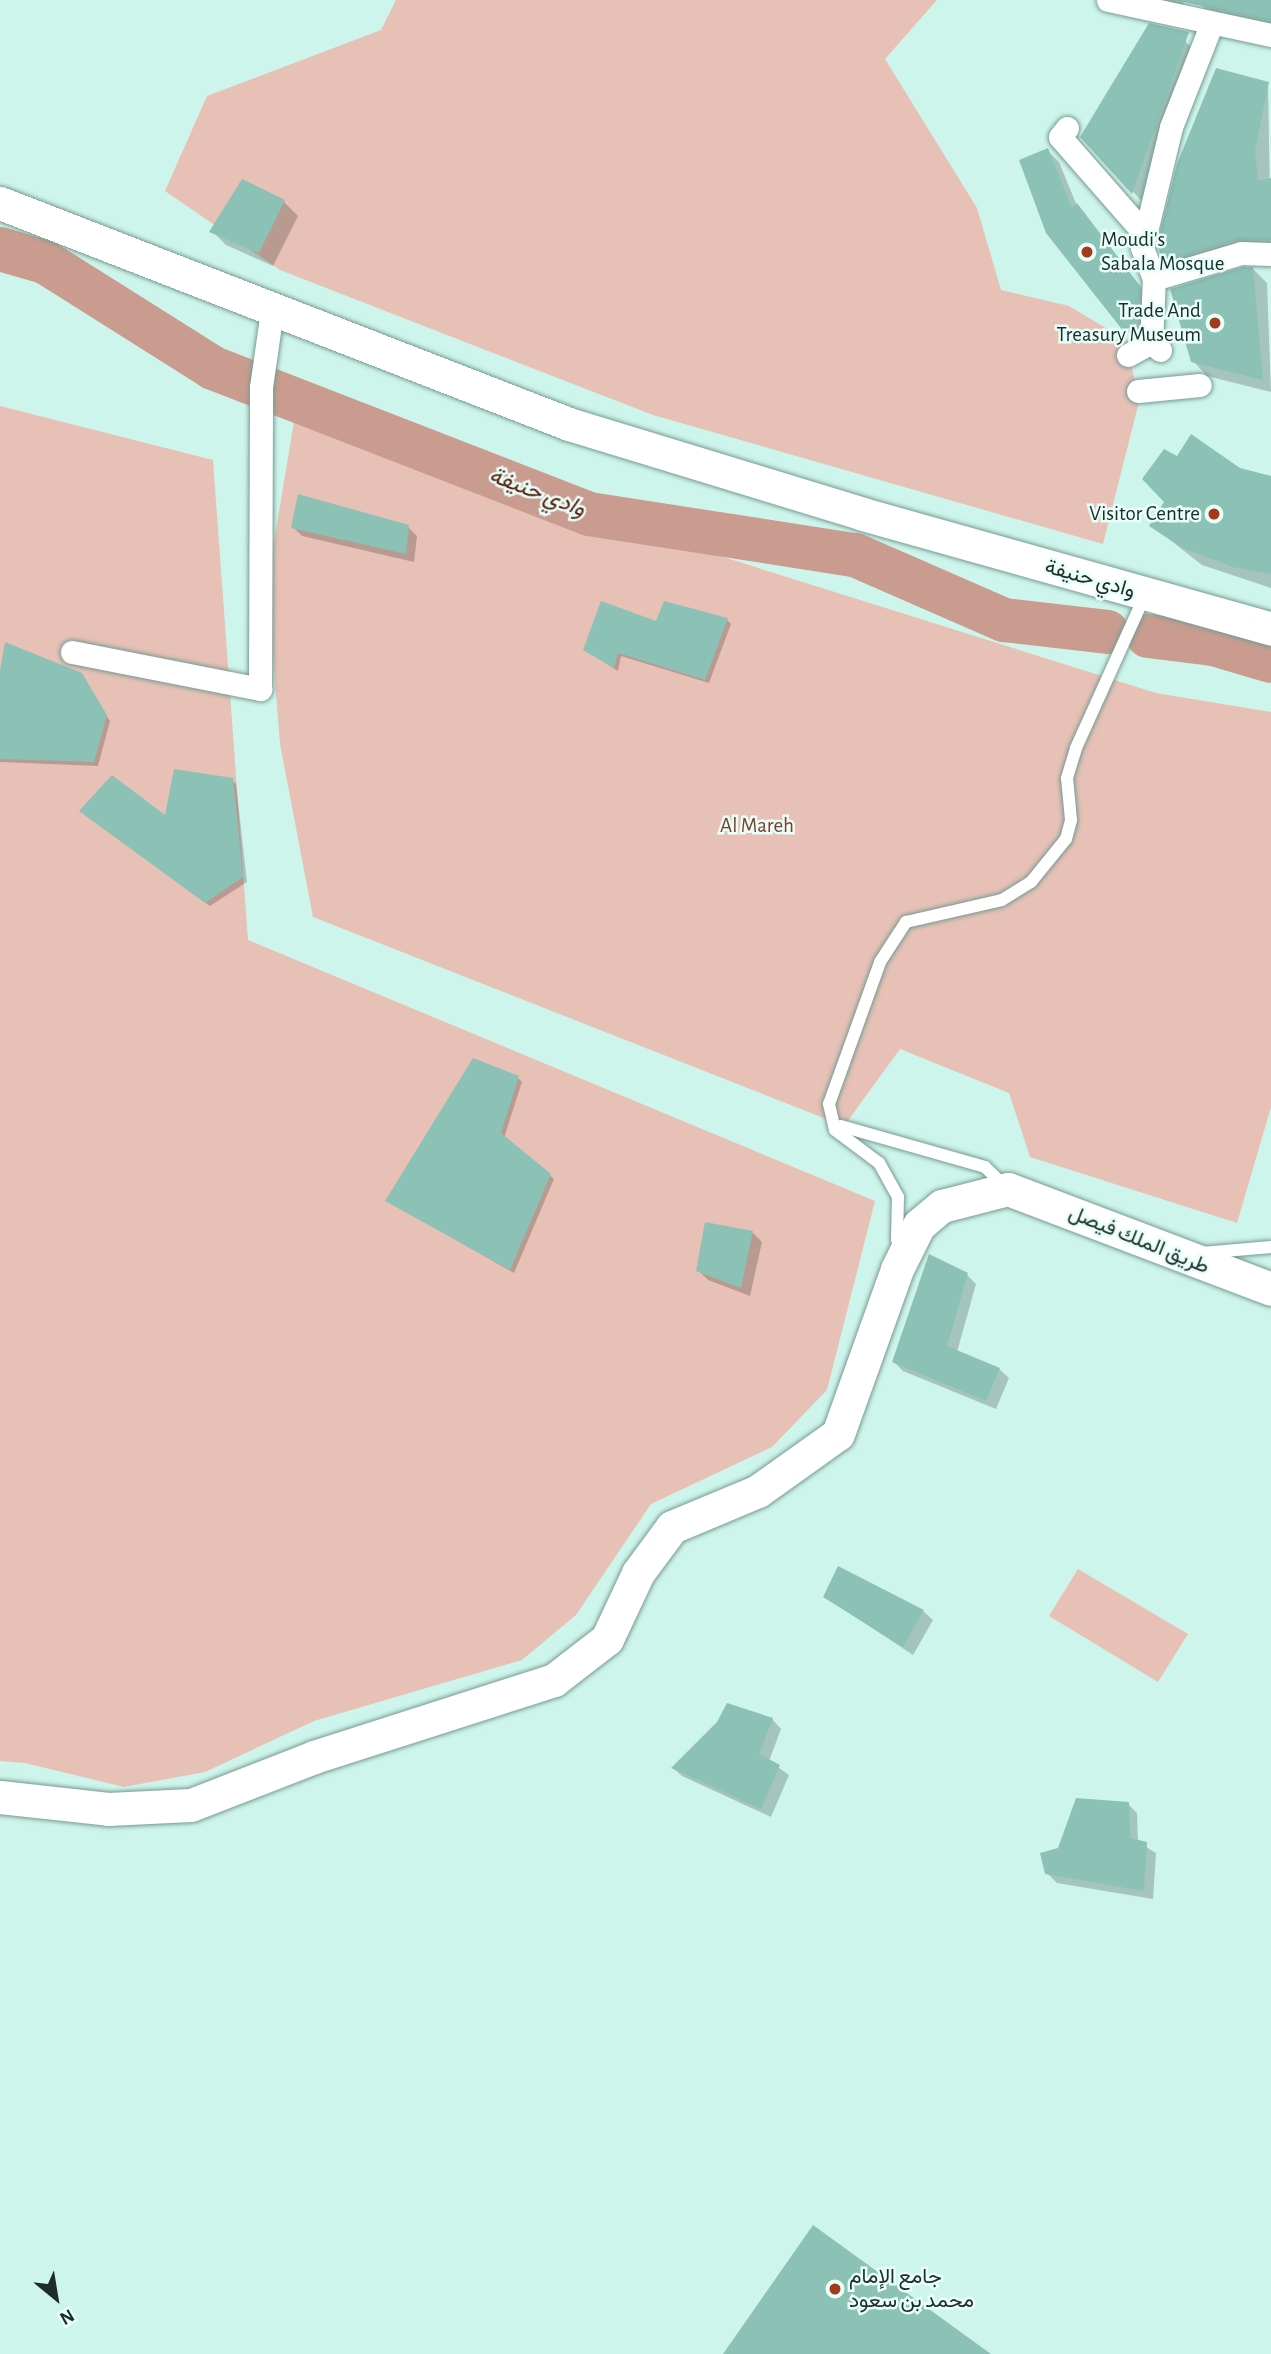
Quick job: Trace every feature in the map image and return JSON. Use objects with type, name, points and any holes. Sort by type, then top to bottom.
[{"type":"street","points":[[1108,0],[1211,25],[1271,35]]},
{"type":"street","points":[[1128,355],[1156,346],[1154,279],[1142,248],[1171,127],[1211,25]]},
{"type":"street","points":[[1067,128],[1060,137],[1145,234]]},
{"type":"street","name":"وادي حنيفة","points":[[0,203],[272,311],[569,424],[1145,595],[1271,629]]},
{"type":"street","points":[[1154,279],[1241,253],[1271,254]]},
{"type":"street","points":[[72,652],[260,689],[261,387],[272,311]]},
{"type":"street","points":[[1138,391],[1200,385]]},
{"type":"street","points":[[0,1797],[108,1809],[191,1805],[327,1753],[554,1679],[607,1639],[638,1573],[672,1528],[758,1491],[838,1434],[897,1269],[919,1225],[942,1206],[1008,1189]]},
{"type":"street","name":"طريق الملك فيصل","points":[[1008,1189],[1188,1255],[1226,1275],[1271,1289]]},
{"type":"lane","points":[[897,1269],[898,1197],[879,1163],[835,1130],[829,1104],[880,962],[906,922],[1002,900],[1031,882],[1066,839],[1071,820],[1067,778],[1076,748],[1145,595]]},
{"type":"lane","points":[[829,1104],[844,1129],[893,1139],[985,1167],[1008,1189]]},
{"type":"lane","points":[[1188,1255],[1271,1247]]},
{"type":"green space","points":[[396,0],[937,0],[885,59],[977,208],[1001,290],[1069,306],[1109,330],[1128,355],[1140,398],[1103,544],[653,415],[280,270],[165,191],[207,96],[381,30]]},
{"type":"green space","points":[[0,406],[213,460],[248,940],[875,1201],[827,1390],[772,1447],[651,1504],[576,1615],[522,1660],[314,1721],[205,1772],[124,1787],[25,1763],[0,1761]]},
{"type":"green space","name":"Al Mareh","points":[[294,422],[1156,693],[1271,712],[1271,1107],[1237,1223],[1030,1157],[1009,1093],[900,1049],[844,1126],[313,917],[280,744],[267,583]]},
{"type":"green space","points":[[1078,1569],[1188,1634],[1158,1682],[1049,1616]]},
{"type":"building","points":[[1175,0],[1271,0],[1271,21]]},
{"type":"building","points":[[1149,23],[1189,32],[1132,194],[1080,137]]},
{"type":"building","points":[[1216,68],[1269,82],[1255,150],[1258,181],[1271,178],[1271,240],[1237,240],[1163,262],[1157,244],[1177,164]]},
{"type":"building","points":[[1048,148],[1072,208],[1077,203],[1140,286],[1138,321],[1124,332],[1046,233],[1019,160]]},
{"type":"building","points":[[242,179],[285,200],[259,253],[209,232]]},
{"type":"building","name":"Trade And Treasury Museum","points":[[1243,267],[1253,267],[1263,380],[1191,362],[1170,289]]},
{"type":"building","name":"Visitor Centre","points":[[1191,434],[1240,468],[1271,476],[1271,574],[1233,567],[1181,547],[1149,526],[1164,502],[1142,479],[1164,449],[1177,456]]},
{"type":"building","points":[[298,494],[409,525],[406,554],[291,528]]},
{"type":"building","points":[[601,601],[656,621],[664,601],[728,618],[705,680],[618,653],[614,668],[583,650]]},
{"type":"building","points":[[5,642],[82,673],[107,715],[94,762],[0,759],[0,671]]},
{"type":"building","points":[[174,769],[233,778],[243,877],[205,903],[79,811],[112,775],[165,815]]},
{"type":"building","points":[[473,1058],[519,1076],[501,1133],[551,1174],[510,1270],[385,1201]]},
{"type":"building","points":[[705,1222],[753,1231],[741,1288],[696,1271]]},
{"type":"building","points":[[929,1254],[968,1273],[947,1346],[1000,1368],[986,1401],[892,1362]]},
{"type":"building","points":[[838,1566],[924,1610],[903,1647],[823,1597]]},
{"type":"building","points":[[727,1703],[773,1718],[759,1754],[780,1765],[761,1809],[671,1768],[717,1722]]},
{"type":"building","points":[[1076,1798],[1129,1802],[1130,1838],[1147,1842],[1144,1891],[1045,1874],[1040,1853],[1058,1848]]},
{"type":"building","name":"جامع الإمام محمد بن سعود","points":[[813,2225],[991,2354],[723,2354]]},
{"type":"waterway","name":"وادي حنيفة","points":[[0,249],[45,262],[213,368],[589,514],[855,555],[1004,620],[1107,632]]},
{"type":"waterway","name":"وادي حنيفة","points":[[1148,636],[1213,644],[1271,661]]},
{"type":"place","name":"Moudi's Sabala Mosque","points":[[1087,252]]},
{"type":"place","name":"Trade And Treasury Museum","points":[[1215,323]]},
{"type":"place","name":"Visitor Centre","points":[[1214,514]]},
{"type":"place","name":"جامع الإمام محمد بن سعود","points":[[835,2289]]}]
